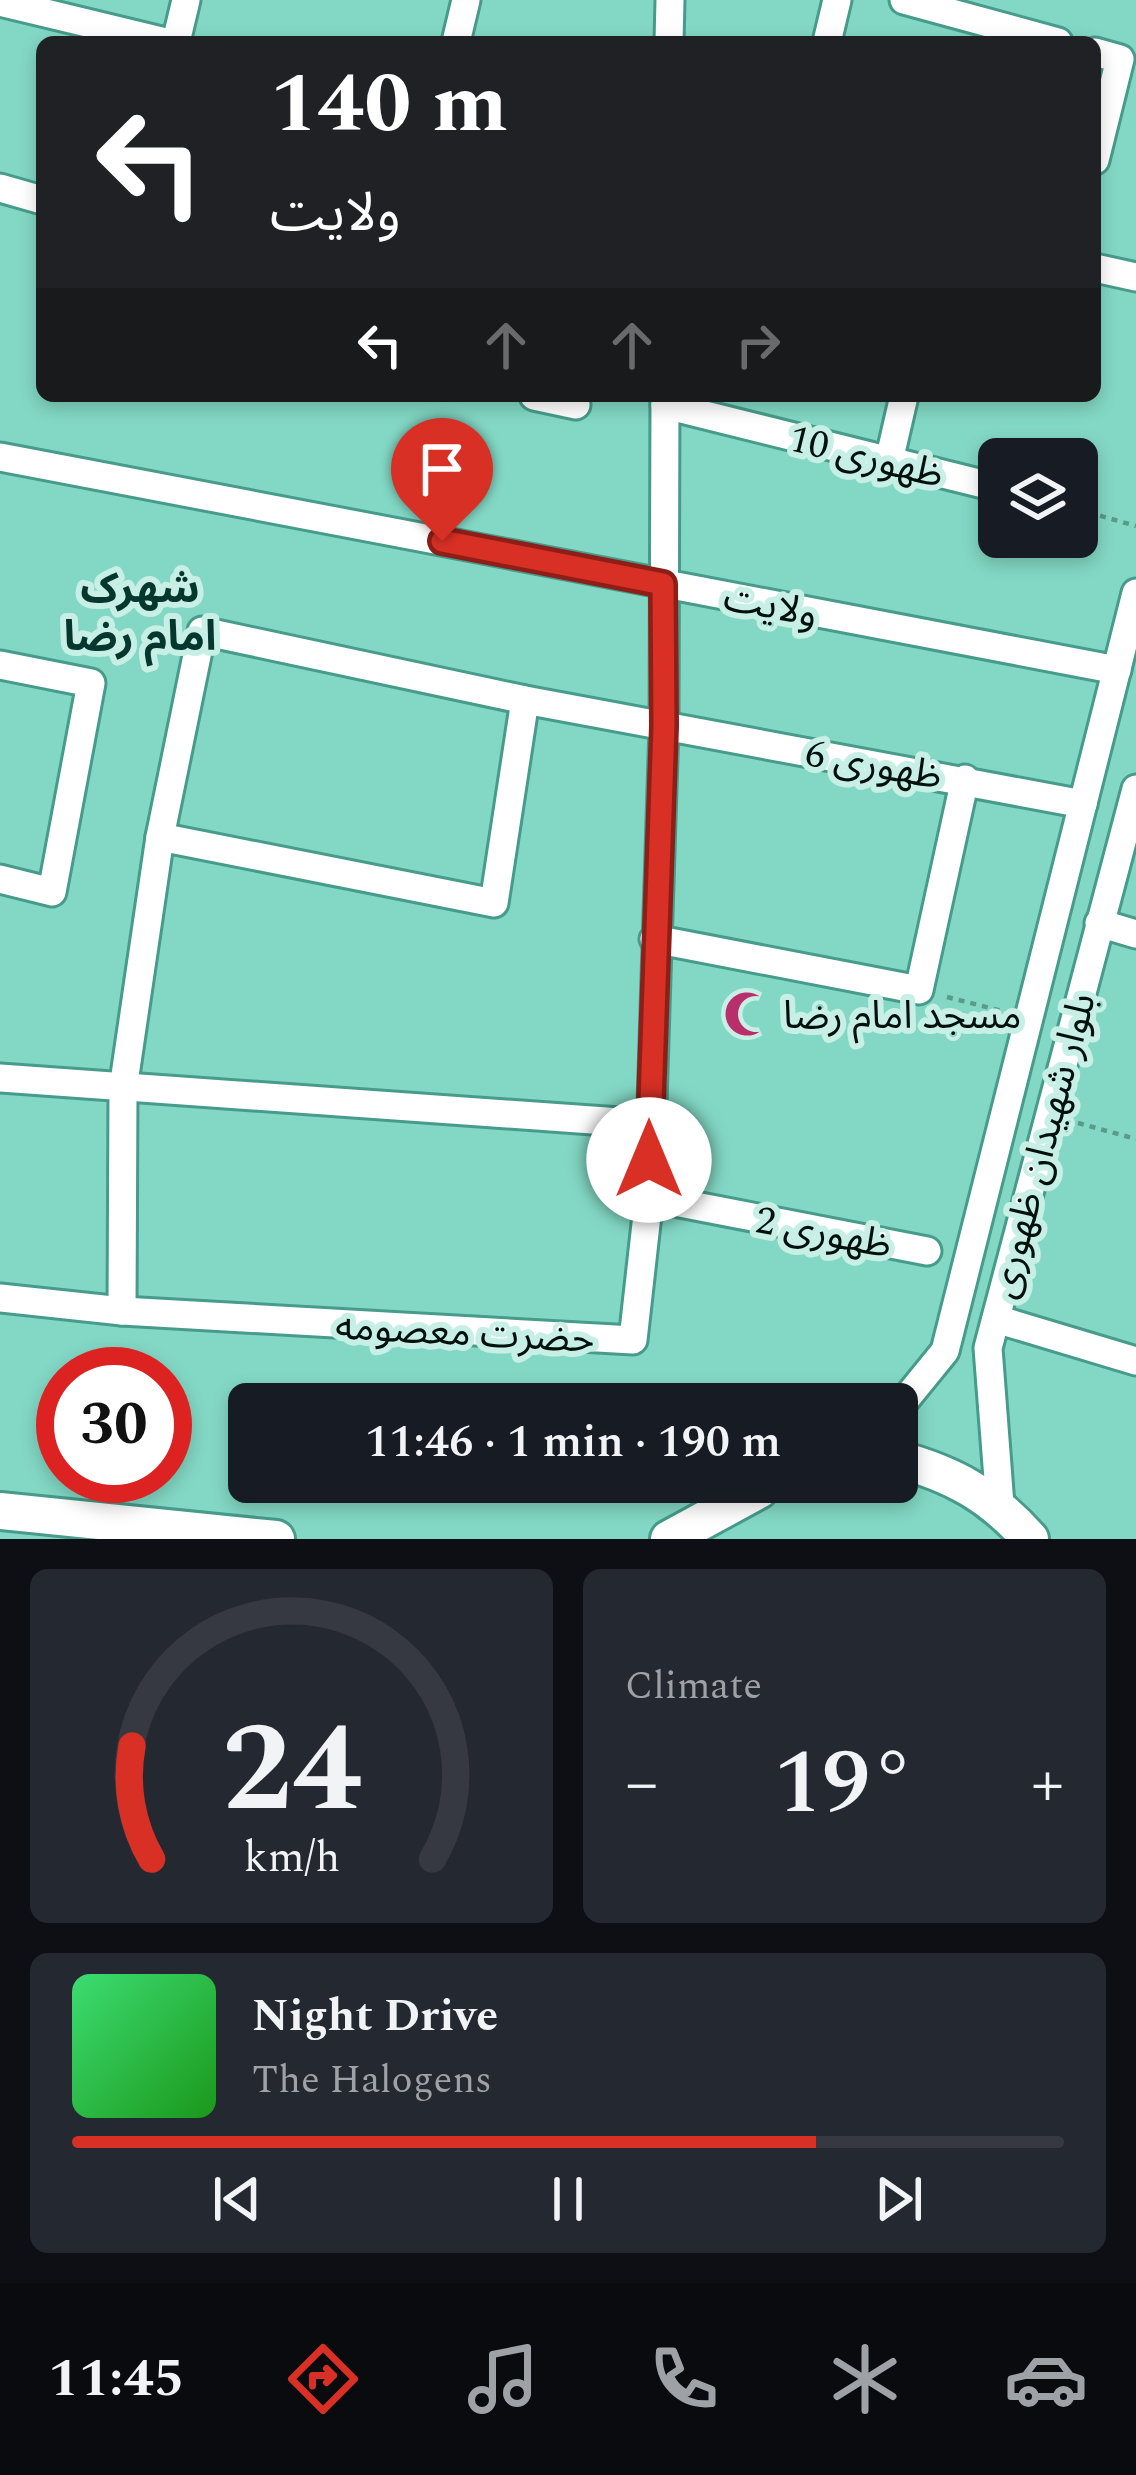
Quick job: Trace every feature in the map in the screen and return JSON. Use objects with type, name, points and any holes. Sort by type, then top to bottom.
[{"type":"main road","points":[[918,1465],[952,1475],[1000,1505],[1030,1539]]},
{"type":"main road","points":[[669,1539],[735,1503]]},
{"type":"main road","points":[[710,1539],[748,1503]]},
{"type":"main road","points":[[0,1511],[276,1539]]},
{"type":"street","points":[[177,36],[186,0]]},
{"type":"street","points":[[457,36],[466,0]]},
{"type":"street","points":[[669,36],[670,0]]},
{"type":"street","points":[[829,36],[838,0]]},
{"type":"street","points":[[904,0],[1036,36]]},
{"type":"street","points":[[0,2],[141,36]]},
{"type":"street","points":[[1101,132],[1117,58]]},
{"type":"street","points":[[0,188],[36,198]]},
{"type":"street","points":[[1101,269],[1136,277]]},
{"type":"street","points":[[562,402],[576,405]]},
{"type":"street","name":"حضرت معصومه","points":[[0,1298],[122,1311],[633,1340],[650,1197],[648,1124],[664,726],[665,402]]},
{"type":"street","name":"ظهوری 10","points":[[669,402],[978,483]]},
{"type":"street","points":[[890,461],[903,402]]},
{"type":"street","name":"ولایت","points":[[0,457],[1117,670]]},
{"type":"street","name":"بلوار شهیدان ظهوری","points":[[918,1384],[945,1351],[1136,593]]},
{"type":"street","name":"ظهوری 6","points":[[160,836],[202,631],[525,700],[1083,804]]},
{"type":"street","points":[[0,665],[91,683],[52,892],[0,880]]},
{"type":"street","points":[[122,1311],[123,1089],[160,836],[494,903],[525,700]]},
{"type":"street","points":[[654,939],[920,990],[965,779]]},
{"type":"street","name":"بلوار شهیدان ظهوری","points":[[1000,1505],[988,1348],[1134,806]]},
{"type":"street","points":[[1099,923],[1136,934]]},
{"type":"street","points":[[1,1084],[648,1124]]},
{"type":"street","name":"ظهوری 2","points":[[650,1197],[928,1251]]},
{"type":"street","points":[[996,1319],[1136,1361]]},
{"type":"street","points":[[948,1338],[959,1356],[981,1356],[988,1348]]},
{"type":"path","points":[[1098,514],[1136,526]]},
{"type":"path","points":[[920,990],[1028,1018]]},
{"type":"path","points":[[1049,1115],[1136,1139]]},
{"type":"place","name":"مسجد امام رضا","points":[[747,1014]]},
{"type":"district","name":"شهرک امام رضا","points":[[140,611]]},
{"type":"route","points":[[442,541],[663,584],[664,726],[649,1160]]}]
